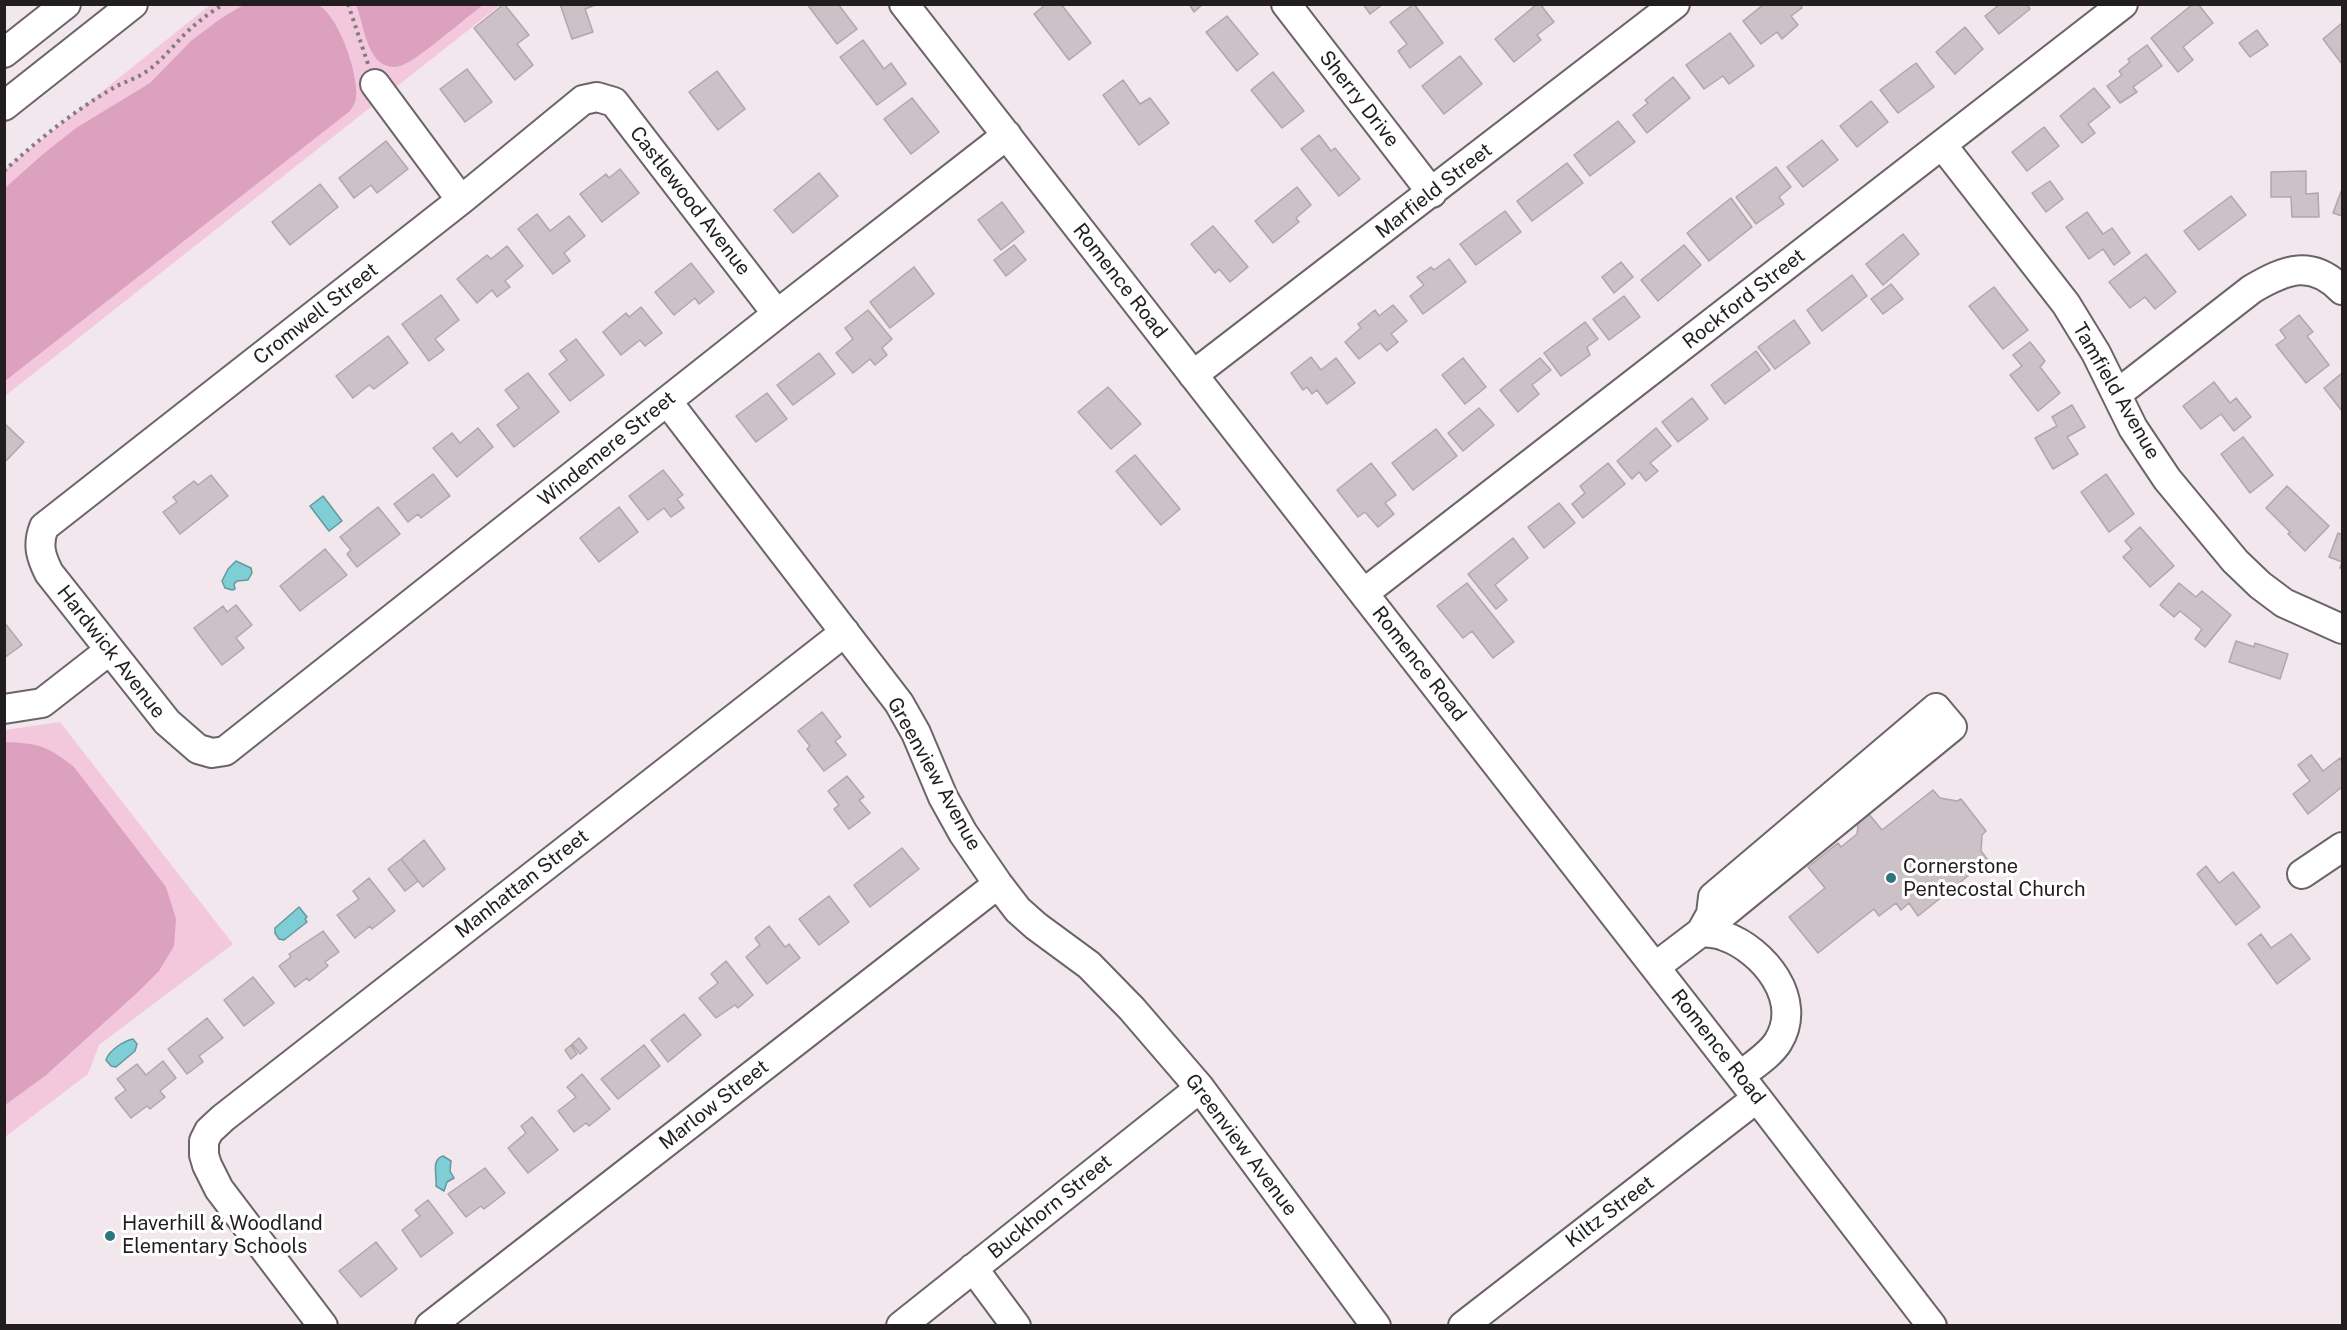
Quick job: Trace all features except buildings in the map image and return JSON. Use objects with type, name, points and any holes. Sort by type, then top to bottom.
[{"type":"street","points":[[4,53],[66,4]]},
{"type":"street","points":[[6,101],[133,4]]},
{"type":"street","name":"Romence Road","points":[[904,4],[1740,1076],[1932,1326]]},
{"type":"street","name":"Sherry Drive","points":[[1287,4],[1432,193]]},
{"type":"street","name":"Marfield Street","points":[[1192,375],[1432,193],[1675,4]]},
{"type":"street","name":"Rockford Street","points":[[1364,593],[2124,4]]},
{"type":"street","points":[[375,84],[461,200]]},
{"type":"street","name":"Cromwell Street","points":[[40,536],[44,527],[461,200],[583,100],[597,97]]},
{"type":"street","name":"Castlewood Avenue","points":[[597,97],[614,102],[777,314]]},
{"type":"street","name":"Windemere Street","points":[[205,751],[212,753],[225,751],[236,744],[777,314],[1007,135]]},
{"type":"street","name":"Tamfield Avenue","points":[[1943,146],[2066,304],[2117,394],[2133,428],[2167,479],[2235,561],[2284,603],[2343,629]]},
{"type":"street","points":[[2117,394],[2252,289],[2270,278],[2291,270],[2308,271],[2325,274],[2343,290]]},
{"type":"street","name":"Greenview Avenue","points":[[667,401],[899,704],[916,733],[943,797],[963,833],[998,884],[1018,910],[1089,965],[1132,1009],[1200,1088],[1376,1326]]},
{"type":"street","name":"Hardwick Avenue","points":[[40,536],[42,558],[49,573],[166,722],[198,749],[205,751]]},
{"type":"street","name":"Manhattan Street","points":[[323,1326],[219,1189],[207,1165],[204,1141],[209,1131],[845,632]]},
{"type":"street","points":[[4,709],[42,703],[110,650]]},
{"type":"street","points":[[1655,967],[1701,932],[1944,717],[1713,897],[1711,914],[1701,932]]},
{"type":"street","points":[[2302,874],[2343,847]]},
{"type":"street","name":"Marlow Street","points":[[430,1326],[998,884]]},
{"type":"street","points":[[1701,932],[1723,936],[1756,954],[1776,978],[1784,994],[1787,1010],[1785,1028],[1777,1043],[1740,1076]]},
{"type":"street","name":"Buckhorn Street","points":[[901,1326],[1200,1088]]},
{"type":"street","name":"Kiltz Street","points":[[1463,1326],[1757,1098]]},
{"type":"street","points":[[973,1268],[1016,1326]]},
{"type":"path","points":[[4,171],[50,131],[82,108],[115,87],[144,74],[163,59],[194,27],[224,4]]},
{"type":"path","points":[[348,4],[375,84]]},
{"type":"shaded area","points":[[308,3],[324,9],[339,31],[351,61],[355,76],[356,99],[351,110],[5,381],[5,188],[76,128],[150,83],[191,41],[245,4]]},
{"type":"shaded area","points":[[210,5],[500,5],[5,396],[5,169]]},
{"type":"shaded area","points":[[356,5],[483,5],[418,56],[400,66],[393,67],[380,62],[371,51]]},
{"type":"shaded area","points":[[60,722],[233,944],[99,1045],[88,1074],[5,1137],[5,730]]},
{"type":"shaded area","points":[[5,742],[26,743],[42,747],[57,754],[74,767],[166,887],[176,919],[174,946],[159,971],[45,1076],[5,1105]]},
{"type":"water","points":[[323,496],[342,521],[329,531],[310,506]]},
{"type":"water","points":[[236,561],[251,568],[252,573],[248,580],[237,581],[234,584],[235,589],[232,590],[225,588],[222,581],[228,569]]},
{"type":"water","points":[[299,907],[307,917],[305,919],[307,922],[284,940],[279,939],[275,928]]},
{"type":"water","points":[[133,1039],[137,1044],[135,1051],[116,1067],[111,1066],[106,1060],[113,1049]]},
{"type":"water","points":[[443,1156],[451,1161],[450,1171],[454,1178],[447,1182],[444,1191],[436,1186],[435,1172],[437,1161]]},
{"type":"place","name":"Cornerstone Pentecostal Church","points":[[1891,878]]},
{"type":"place","name":"Haverhill & Woodland Elementary Schools","points":[[110,1236]]}]
